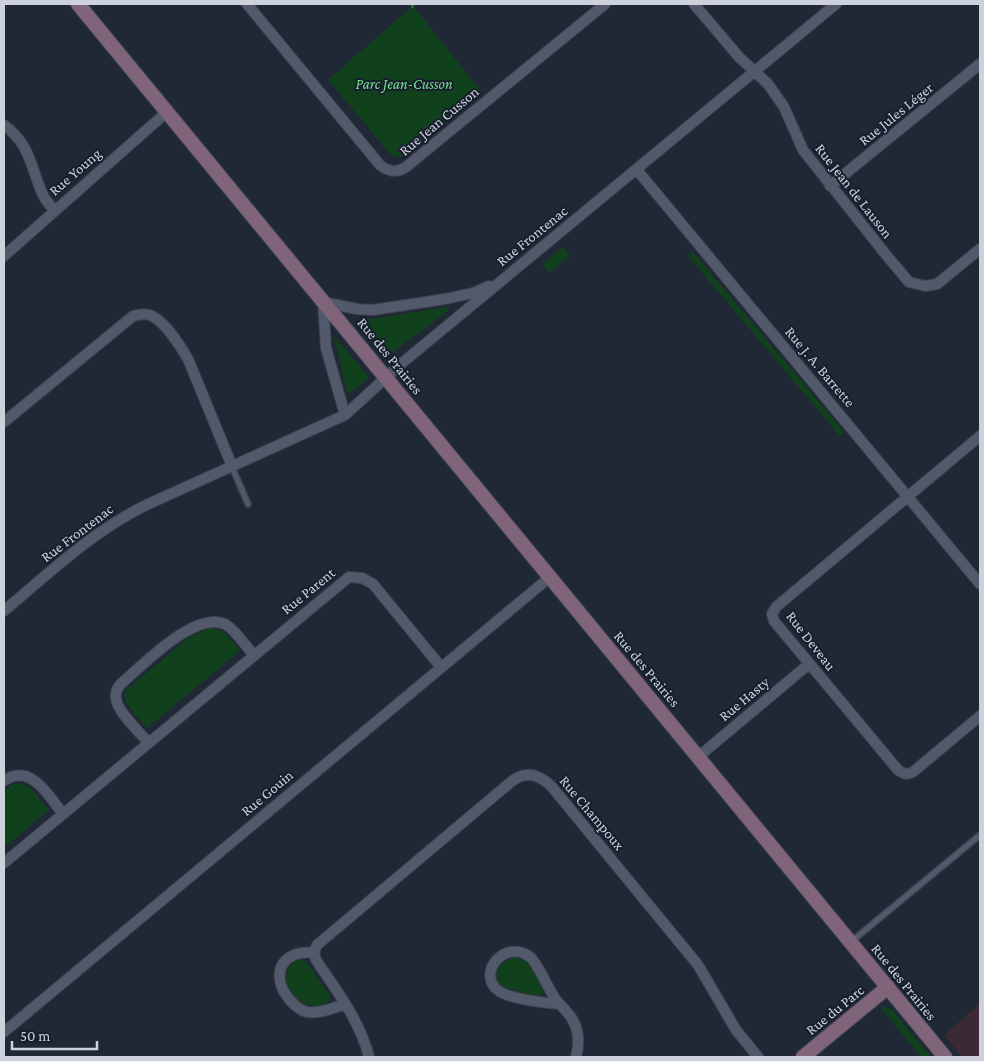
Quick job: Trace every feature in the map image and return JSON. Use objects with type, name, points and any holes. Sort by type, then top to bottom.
[{"type":"main road","name":"Rue des Prairies","points":[[78,4],[945,1057]]},
{"type":"main road","name":"Rue du Parc","points":[[803,1057],[888,987]]},
{"type":"street","name":"Rue Jean Cusson","points":[[247,4],[380,165],[392,172],[406,168],[605,4]]},
{"type":"street","name":"Rue Jean de Lauson","points":[[694,4],[739,57],[768,84],[789,117],[802,150],[906,279],[924,286],[937,284],[980,249]]},
{"type":"street","name":"Rue Frontenac","points":[[4,611],[95,534],[108,526],[144,506],[345,415],[501,281],[836,4]]},
{"type":"street","name":"Rue Jules Léger","points":[[830,186],[980,64]]},
{"type":"street","name":"Rue Young","points":[[4,256],[168,111]]},
{"type":"street","points":[[4,125],[18,138],[26,149],[43,196],[54,210]]},
{"type":"street","name":"Rue J. A. Barrette","points":[[637,170],[980,584]]},
{"type":"street","name":"Rue des Prairies","points":[[323,302],[357,309],[373,310],[460,296],[501,281]]},
{"type":"street","points":[[323,302],[326,348],[345,415]]},
{"type":"street","points":[[4,422],[133,316],[139,314],[150,315],[160,322],[188,359],[232,466]]},
{"type":"street","name":"Rue Deveau","points":[[980,436],[774,610],[772,618],[898,770],[906,774],[913,772],[980,716]]},
{"type":"street","name":"Rue Parent","points":[[4,863],[345,579],[353,576],[373,584],[441,667]]},
{"type":"street","name":"Rue Gouin","points":[[4,1032],[550,577]]},
{"type":"street","points":[[148,742],[118,705],[116,693],[124,681],[180,634],[199,624],[220,623],[232,630],[254,655]]},
{"type":"street","name":"Rue Hasty","points":[[698,757],[809,664]]},
{"type":"street","name":"Rue Champoux","points":[[314,952],[317,945],[326,937],[512,781],[522,775],[534,774],[544,779],[552,787],[698,965],[736,1030],[758,1057]]},
{"type":"street","points":[[4,780],[15,775],[31,778],[42,787],[63,814]]},
{"type":"street","points":[[345,1004],[314,1012],[308,1012],[296,1006],[282,989],[279,974],[286,960],[294,955],[314,952],[316,960],[345,1004],[356,1021],[369,1057]]},
{"type":"street","points":[[559,1004],[531,1000],[499,991],[491,979],[493,965],[497,959],[509,952],[530,956],[538,966],[546,984],[559,1004],[576,1026],[579,1041],[576,1057]]},
{"type":"lane","points":[[232,466],[248,504]]},
{"type":"lane","points":[[851,942],[980,835]]},
{"type":"path","points":[[412,8],[413,4]]},
{"type":"shaded area","points":[[980,1004],[980,1057],[962,1057],[944,1035]]},
{"type":"green space","name":"Parc Jean-Cusson","points":[[411,4],[415,4],[415,8],[481,91],[402,156],[396,158],[390,154],[328,80],[410,8]]},
{"type":"green space","points":[[563,247],[570,256],[549,273],[542,264]]},
{"type":"green space","points":[[693,252],[844,432],[840,436],[688,256]]},
{"type":"green space","points":[[449,308],[448,311],[393,352],[379,347],[357,321]]},
{"type":"green space","points":[[333,335],[369,377],[348,394]]},
{"type":"green space","points":[[212,628],[224,632],[240,651],[147,728],[126,701],[125,691],[187,639]]},
{"type":"green space","points":[[21,783],[31,788],[49,810],[4,848],[4,791],[13,784]]},
{"type":"green space","points":[[515,958],[521,959],[529,965],[536,975],[543,995],[511,990],[499,982],[497,977],[498,969],[505,962]]},
{"type":"green space","points":[[300,959],[306,961],[329,995],[330,1000],[320,1005],[310,1005],[300,1001],[292,994],[287,985],[286,975],[290,966]]},
{"type":"green space","points":[[885,1006],[892,1010],[930,1056],[921,1057],[881,1008]]}]
